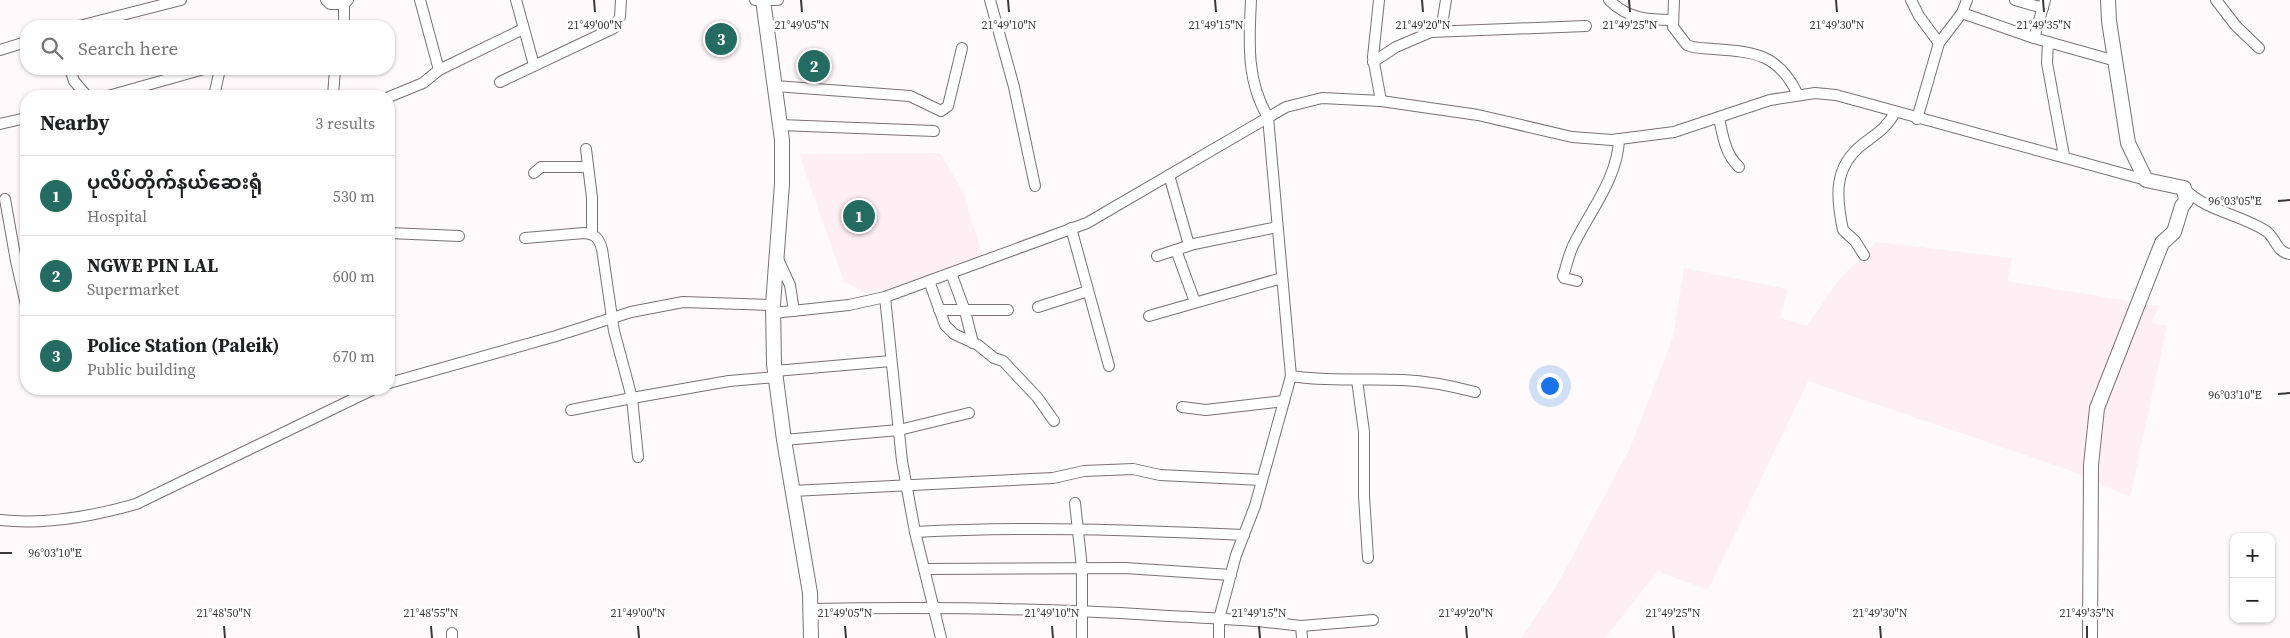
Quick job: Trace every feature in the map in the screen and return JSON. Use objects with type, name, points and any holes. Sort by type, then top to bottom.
[{"type":"street","points":[[103,20],[182,0]]},
{"type":"street","points":[[326,0],[330,4],[346,2],[344,20]]},
{"type":"street","points":[[420,0],[439,70]]},
{"type":"street","points":[[516,0],[534,65]]},
{"type":"street","points":[[500,82],[614,28],[620,17],[621,0]]},
{"type":"street","points":[[778,0],[760,0],[780,125],[782,184],[774,309],[776,374],[784,440],[811,609],[812,638]]},
{"type":"street","points":[[990,0],[1014,87],[1035,186]]},
{"type":"street","points":[[1219,638],[1219,618],[1262,480],[1291,376],[1268,116],[1259,102],[1251,69],[1251,0]]},
{"type":"street","points":[[1379,0],[1373,62],[1381,101]]},
{"type":"street","points":[[1441,31],[1446,0]]},
{"type":"street","points":[[1609,0],[1619,10],[1634,17],[1647,20],[1673,20]]},
{"type":"street","points":[[1674,0],[1673,20],[1675,31],[1689,47],[1747,51],[1768,58],[1792,82],[1798,95]]},
{"type":"street","points":[[1912,0],[1919,16],[1939,43]]},
{"type":"street","points":[[1917,119],[1939,43],[1962,13],[1967,0]]},
{"type":"street","points":[[2015,0],[2044,4],[2034,38]]},
{"type":"street","points":[[2108,0],[2109,21],[2128,143],[2146,180]]},
{"type":"street","points":[[2216,0],[2236,26],[2259,48]]},
{"type":"street","points":[[1962,13],[2034,38],[2116,61]]},
{"type":"street","points":[[1373,62],[1419,37],[1441,31],[1586,26]]},
{"type":"street","points":[[395,95],[423,83],[439,70],[523,29]]},
{"type":"street","points":[[2048,42],[2047,63],[2064,156]]},
{"type":"street","points":[[0,50],[20,44]]},
{"type":"street","points":[[775,86],[910,96],[942,111],[948,106],[962,48]]},
{"type":"street","points":[[72,75],[74,81],[82,90]]},
{"type":"street","points":[[129,90],[183,75]]},
{"type":"street","points":[[215,90],[219,75]]},
{"type":"street","points":[[333,90],[335,75]]},
{"type":"street","points":[[395,381],[556,336],[612,316],[683,302],[794,312],[849,305],[885,297],[1100,216],[1268,116],[1292,105],[1322,98],[1381,101],[1470,114],[1572,137],[1620,139],[1674,132],[1719,118],[1747,106],[1798,95],[1815,93],[1836,95],[1917,119],[2064,156],[2146,180],[2184,188],[2194,198],[2267,232],[2279,250],[2290,254]]},
{"type":"street","points":[[1864,255],[1855,241],[1843,230],[1838,182],[1848,160],[1861,146],[1890,124],[1895,112]]},
{"type":"street","points":[[1719,118],[1727,151],[1739,167]]},
{"type":"street","points":[[0,124],[20,119]]},
{"type":"street","points":[[780,125],[934,131]]},
{"type":"street","points":[[1577,281],[1564,278],[1563,276],[1573,245],[1611,176],[1619,154],[1620,139]]},
{"type":"street","points":[[586,149],[592,234]]},
{"type":"street","points":[[534,173],[542,167],[588,168]]},
{"type":"street","points":[[1169,176],[1189,245]]},
{"type":"street","points":[[2090,638],[2091,465],[2097,408],[2162,244],[2174,232],[2182,206],[2186,201],[2184,188]]},
{"type":"street","points":[[5,199],[20,279]]},
{"type":"street","points":[[1157,256],[1189,245],[1277,226]]},
{"type":"street","points":[[1071,228],[1109,366]]},
{"type":"street","points":[[395,233],[459,236]]},
{"type":"street","points":[[525,238],[592,234],[598,238],[602,250],[612,316],[632,398],[638,457]]},
{"type":"street","points":[[1176,250],[1195,302]]},
{"type":"street","points":[[777,256],[790,285],[794,312]]},
{"type":"street","points":[[951,273],[965,311],[973,342]]},
{"type":"street","points":[[1149,316],[1282,278]]},
{"type":"street","points":[[928,281],[945,325],[954,334],[973,342],[986,354],[1003,361],[1037,397],[1054,421]]},
{"type":"street","points":[[1038,306],[1088,291]]},
{"type":"street","points":[[885,297],[898,430],[907,486],[915,532],[941,638]]},
{"type":"street","points":[[939,310],[1008,310]]},
{"type":"street","points":[[571,410],[729,381],[891,361]]},
{"type":"street","points":[[1291,376],[1357,380],[1404,380],[1451,386],[1475,392]]},
{"type":"street","points":[[1357,380],[1364,432],[1364,496],[1368,558]]},
{"type":"street","points":[[0,520],[50,520],[113,510],[136,504],[351,395]]},
{"type":"street","points":[[1182,407],[1206,410],[1284,401]]},
{"type":"street","points":[[784,440],[898,430],[969,413]]},
{"type":"street","points":[[792,491],[1053,478],[1084,471],[1127,468],[1160,475],[1193,478],[1262,480]]},
{"type":"street","points":[[1075,503],[1082,568],[1082,638]]},
{"type":"street","points":[[915,532],[994,528],[1078,528],[1244,535]]},
{"type":"street","points":[[925,569],[1153,569],[1231,576]]},
{"type":"street","points":[[811,609],[935,608],[1083,611],[1219,618],[1301,626],[1373,620]]},
{"type":"street","points":[[1301,626],[1302,638]]},
{"type":"shaded area","points":[[940,153],[963,192],[984,260],[868,294],[844,282],[799,154]]},
{"type":"shaded area","points":[[1877,242],[2012,258],[2007,281],[2159,306],[2151,323],[2167,326],[2130,497],[2069,470],[1808,381],[1708,590],[1658,571],[1605,638],[1521,638],[1556,587],[1630,448],[1673,337],[1684,268],[1787,289],[1780,318],[1807,326],[1840,278]]},
{"type":"place","name":"Police Station (Paleik)","points":[[721,39]]},
{"type":"place","name":"NGWE PIN LAL","points":[[814,66]]},
{"type":"place","name":"ပုလိပ်တိုက်နယ်ဆေးရုံ","points":[[859,216]]}]
